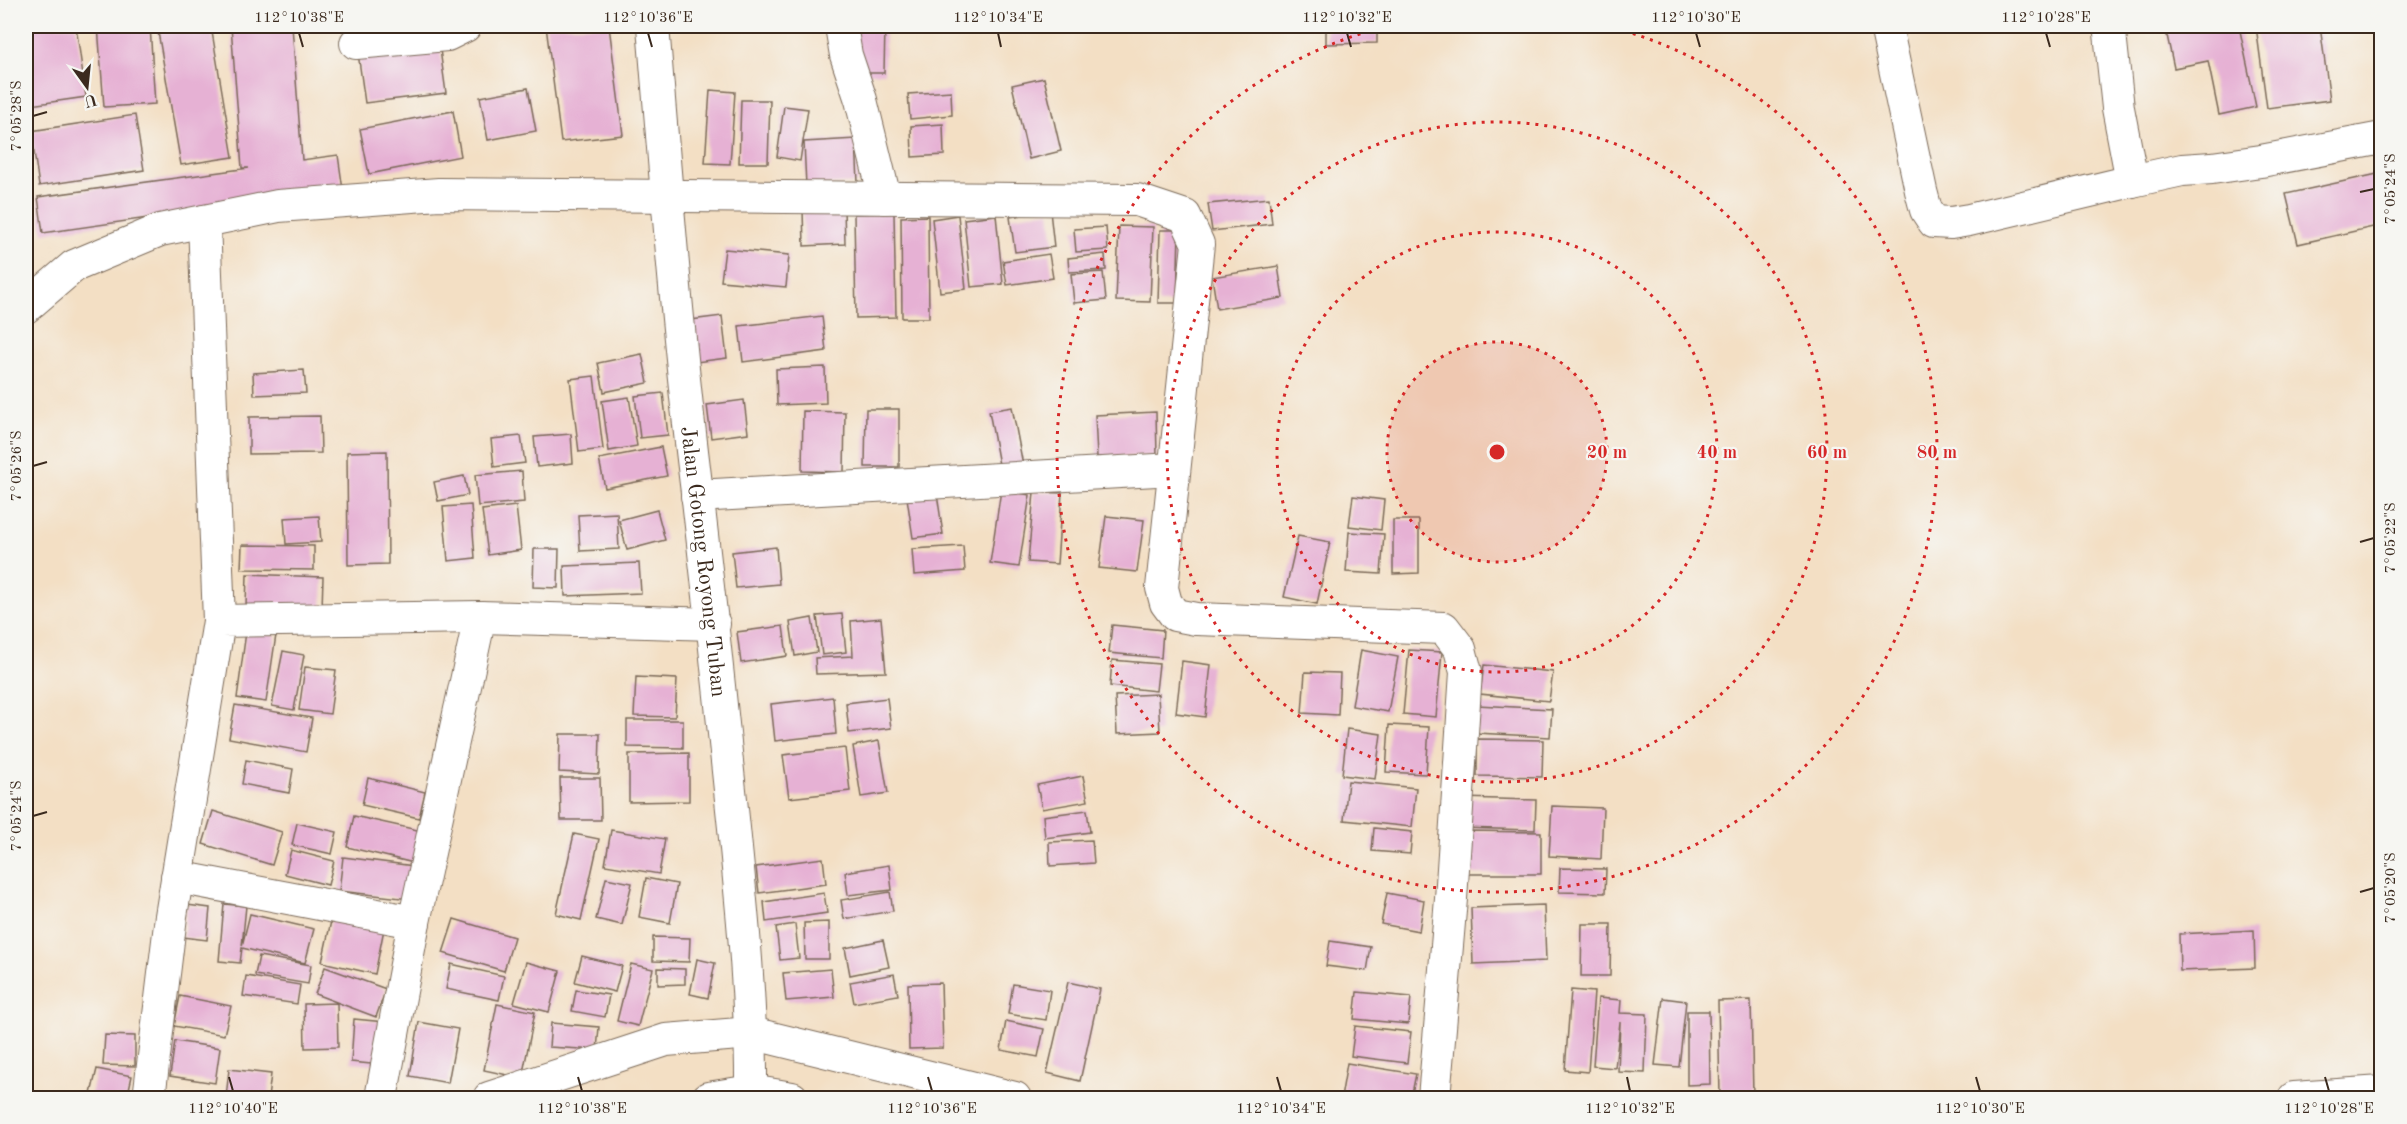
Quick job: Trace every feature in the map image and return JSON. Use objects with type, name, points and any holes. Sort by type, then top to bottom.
[{"type":"street","points":[[356,44],[447,36],[465,26]]},
{"type":"street","name":"Jalan Gotong Royong Tuban","points":[[653,26],[667,196],[697,496],[714,624],[746,950],[751,1033],[751,1095]]},
{"type":"street","points":[[841,26],[846,55],[861,100],[885,198]]},
{"type":"street","points":[[1886,26],[1921,192],[1926,210],[1934,222],[1951,223],[1969,220],[2182,170],[2261,161],[2382,138]]},
{"type":"street","points":[[2110,33],[2118,108],[2132,182]]},
{"type":"street","points":[[26,307],[74,266],[160,230],[278,206],[439,194],[1137,200],[1185,216],[1198,244],[1162,588],[1166,603],[1176,615],[1196,619],[1444,628],[1460,649],[1466,672],[1434,1098]]},
{"type":"street","points":[[149,1098],[177,877],[219,621],[204,221]]},
{"type":"street","points":[[697,496],[1174,469]]},
{"type":"street","points":[[219,621],[480,617],[714,624]]},
{"type":"street","points":[[381,1098],[414,922],[480,617]]},
{"type":"street","points":[[177,877],[414,922]]},
{"type":"street","points":[[489,1098],[666,1040],[751,1033],[1015,1098]]},
{"type":"street","points":[[2294,1098],[2382,1092]]},
{"type":"street","points":[[708,1098],[751,1095],[792,1098]]},
{"type":"building","points":[[26,26],[76,26],[86,97],[31,105],[26,62]]},
{"type":"building","points":[[98,26],[150,26],[155,104],[104,107]]},
{"type":"building","points":[[157,26],[211,26],[233,157],[181,165]]},
{"type":"building","points":[[231,26],[292,26],[302,160],[338,155],[343,190],[43,233],[38,197],[249,168],[242,168]]},
{"type":"building","points":[[546,26],[609,26],[623,135],[561,142]]},
{"type":"building","points":[[853,26],[885,26],[884,73],[853,73]]},
{"type":"building","points":[[1326,26],[1377,26],[1377,43],[1326,44]]},
{"type":"building","points":[[2165,26],[2239,26],[2256,107],[2219,115],[2208,61],[2174,68]]},
{"type":"building","points":[[2256,26],[2320,26],[2330,100],[2267,108]]},
{"type":"building","points":[[439,42],[446,93],[365,103],[358,53]]},
{"type":"building","points":[[1044,78],[1061,151],[1029,159],[1012,85]]},
{"type":"building","points":[[528,88],[536,131],[488,140],[480,97]]},
{"type":"building","points":[[710,90],[735,92],[730,164],[705,163]]},
{"type":"building","points":[[951,91],[952,115],[910,119],[908,94]]},
{"type":"building","points":[[741,100],[770,100],[768,163],[739,163]]},
{"type":"building","points":[[784,106],[808,109],[800,161],[777,157]]},
{"type":"building","points":[[453,111],[461,156],[369,174],[360,129]]},
{"type":"building","points":[[135,115],[144,170],[39,186],[31,131]]},
{"type":"building","points":[[943,124],[944,155],[912,157],[911,126]]},
{"type":"building","points":[[856,139],[858,183],[806,186],[804,142]]},
{"type":"building","points":[[2382,173],[2382,225],[2298,244],[2286,194]]},
{"type":"building","points":[[1269,198],[1272,224],[1212,231],[1208,204]]},
{"type":"building","points":[[844,208],[845,244],[804,246],[803,210]]},
{"type":"building","points":[[1050,211],[1054,247],[1015,252],[1010,217]]},
{"type":"building","points":[[894,213],[896,317],[856,318],[854,214]]},
{"type":"building","points":[[958,215],[966,289],[940,292],[932,219]]},
{"type":"building","points":[[996,215],[1003,284],[971,287],[964,219]]},
{"type":"building","points":[[928,216],[929,318],[902,318],[901,217]]},
{"type":"building","points":[[1119,226],[1153,227],[1150,302],[1116,301]]},
{"type":"building","points":[[1106,227],[1108,250],[1076,252],[1074,229]]},
{"type":"building","points":[[1160,230],[1179,230],[1177,303],[1158,303]]},
{"type":"building","points":[[725,249],[789,255],[786,287],[721,281]]},
{"type":"building","points":[[1049,254],[1053,278],[1007,285],[1003,261]]},
{"type":"building","points":[[1105,254],[1106,270],[1069,272],[1068,258]]},
{"type":"building","points":[[1278,266],[1283,298],[1217,309],[1212,277]]},
{"type":"building","points":[[1103,272],[1106,300],[1074,303],[1071,274]]},
{"type":"building","points":[[722,316],[727,358],[696,362],[691,320]]},
{"type":"building","points":[[822,316],[826,351],[743,362],[739,326]]},
{"type":"building","points":[[642,354],[648,383],[604,392],[598,363]]},
{"type":"building","points":[[825,367],[826,403],[777,405],[776,369]]},
{"type":"building","points":[[304,370],[306,393],[254,395],[253,373]]},
{"type":"building","points":[[594,376],[603,449],[579,452],[570,379]]},
{"type":"building","points":[[663,393],[668,435],[640,438],[635,396]]},
{"type":"building","points":[[629,397],[637,446],[609,451],[602,401]]},
{"type":"building","points":[[744,400],[748,433],[711,438],[707,405]]},
{"type":"building","points":[[1012,407],[1023,465],[1000,470],[989,411]]},
{"type":"building","points":[[866,409],[899,409],[899,467],[865,467]]},
{"type":"building","points":[[803,411],[845,412],[844,472],[802,471]]},
{"type":"building","points":[[1156,412],[1157,456],[1097,457],[1095,415]]},
{"type":"building","points":[[320,416],[321,453],[249,454],[249,417]]},
{"type":"building","points":[[571,434],[573,463],[537,467],[534,437]]},
{"type":"building","points":[[521,436],[525,463],[494,467],[491,439]]},
{"type":"building","points":[[661,447],[667,476],[605,488],[599,459]]},
{"type":"building","points":[[387,451],[388,564],[348,565],[347,452]]},
{"type":"building","points":[[522,471],[524,502],[478,506],[475,475]]},
{"type":"building","points":[[464,476],[468,495],[438,501],[434,482]]},
{"type":"building","points":[[1001,490],[1030,495],[1019,567],[990,563]]},
{"type":"building","points":[[1034,492],[1062,493],[1057,564],[1028,562]]},
{"type":"building","points":[[937,494],[943,534],[913,538],[907,498]]},
{"type":"building","points":[[1353,496],[1384,500],[1381,530],[1349,526]]},
{"type":"building","points":[[471,505],[475,558],[448,561],[443,507]]},
{"type":"building","points":[[516,506],[521,550],[488,555],[482,510]]},
{"type":"building","points":[[657,510],[665,540],[627,550],[619,520]]},
{"type":"building","points":[[617,513],[619,549],[580,551],[578,515]]},
{"type":"building","points":[[319,516],[321,542],[286,544],[284,518]]},
{"type":"building","points":[[1106,516],[1144,520],[1137,572],[1099,568]]},
{"type":"building","points":[[1393,520],[1419,520],[1419,573],[1393,574]]},
{"type":"building","points":[[1349,532],[1384,534],[1381,574],[1346,572]]},
{"type":"building","points":[[1298,536],[1330,542],[1317,604],[1284,597]]},
{"type":"building","points":[[242,545],[314,546],[314,570],[241,569]]},
{"type":"building","points":[[963,546],[965,571],[914,575],[912,549]]},
{"type":"building","points":[[776,547],[779,584],[736,588],[732,552]]},
{"type":"building","points":[[534,549],[559,549],[558,588],[533,587]]},
{"type":"building","points":[[639,563],[641,593],[565,596],[564,566]]},
{"type":"building","points":[[247,574],[323,577],[322,609],[246,606]]},
{"type":"building","points":[[842,614],[846,652],[822,655],[817,616]]},
{"type":"building","points":[[812,618],[817,652],[795,656],[790,622]]},
{"type":"building","points":[[881,618],[886,672],[816,674],[815,658],[853,656],[851,621]]},
{"type":"building","points":[[1112,625],[1163,630],[1161,658],[1109,653]]},
{"type":"building","points":[[783,626],[787,656],[741,663],[737,632]]},
{"type":"building","points":[[246,632],[276,635],[266,702],[237,698]]},
{"type":"building","points":[[1361,650],[1398,657],[1388,712],[1352,706]]},
{"type":"building","points":[[1409,650],[1442,652],[1436,717],[1403,714]]},
{"type":"building","points":[[283,651],[304,655],[294,710],[272,706]]},
{"type":"building","points":[[1112,660],[1159,664],[1156,691],[1110,686]]},
{"type":"building","points":[[1182,661],[1211,665],[1205,717],[1176,713]]},
{"type":"building","points":[[1484,665],[1553,672],[1549,701],[1480,694]]},
{"type":"building","points":[[305,667],[336,670],[330,714],[299,710]]},
{"type":"building","points":[[1305,672],[1340,673],[1338,715],[1302,713]]},
{"type":"building","points":[[636,677],[677,679],[675,717],[634,716]]},
{"type":"building","points":[[1158,694],[1160,732],[1117,734],[1115,696]]},
{"type":"building","points":[[833,697],[836,734],[775,741],[771,704]]},
{"type":"building","points":[[887,698],[891,728],[849,733],[846,703]]},
{"type":"building","points":[[235,705],[312,718],[306,752],[229,738]]},
{"type":"building","points":[[1477,705],[1552,709],[1550,737],[1476,733]]},
{"type":"building","points":[[627,720],[683,720],[683,748],[627,747]]},
{"type":"building","points":[[1389,725],[1429,727],[1426,774],[1386,772]]},
{"type":"building","points":[[1347,729],[1381,734],[1375,779],[1342,775]]},
{"type":"building","points":[[560,734],[600,734],[599,774],[559,772]]},
{"type":"building","points":[[1477,739],[1543,740],[1542,777],[1477,776]]},
{"type":"building","points":[[879,741],[888,793],[861,797],[853,746]]},
{"type":"building","points":[[845,748],[850,791],[789,798],[783,755]]},
{"type":"building","points":[[689,753],[689,801],[629,802],[629,754]]},
{"type":"building","points":[[246,760],[293,769],[289,793],[242,784]]},
{"type":"building","points":[[1083,776],[1088,801],[1042,809],[1037,785]]},
{"type":"building","points":[[368,778],[425,792],[419,818],[362,805]]},
{"type":"building","points":[[560,778],[600,778],[601,820],[561,820]]},
{"type":"building","points":[[1348,781],[1416,788],[1412,827],[1344,820]]},
{"type":"building","points":[[1462,798],[1536,800],[1535,830],[1461,828]]},
{"type":"building","points":[[1552,806],[1603,808],[1601,859],[1549,856]]},
{"type":"building","points":[[1087,810],[1090,832],[1045,838],[1043,816]]},
{"type":"building","points":[[213,811],[282,832],[272,865],[203,844]]},
{"type":"building","points":[[354,816],[422,831],[414,863],[347,847]]},
{"type":"building","points":[[297,823],[337,832],[332,854],[292,845]]},
{"type":"building","points":[[1374,828],[1412,832],[1410,854],[1372,851]]},
{"type":"building","points":[[611,830],[665,839],[659,874],[605,865]]},
{"type":"building","points":[[1467,831],[1541,832],[1541,874],[1467,874]]},
{"type":"building","points":[[574,834],[599,839],[581,920],[556,914]]},
{"type":"building","points":[[1092,840],[1094,863],[1050,866],[1049,842]]},
{"type":"building","points":[[291,850],[334,861],[328,885],[285,874]]},
{"type":"building","points":[[343,857],[414,866],[410,899],[339,891]]},
{"type":"building","points":[[823,858],[826,884],[759,893],[756,867]]},
{"type":"building","points":[[889,865],[892,890],[848,895],[845,872]]},
{"type":"building","points":[[1560,868],[1606,869],[1605,893],[1559,892]]},
{"type":"building","points":[[606,878],[632,883],[622,925],[596,919]]},
{"type":"building","points":[[646,878],[677,884],[670,923],[639,917]]},
{"type":"building","points":[[890,892],[893,911],[844,919],[841,900]]},
{"type":"building","points":[[824,893],[827,913],[766,922],[764,902]]},
{"type":"building","points":[[1387,893],[1424,900],[1419,931],[1381,924]]},
{"type":"building","points":[[224,904],[246,906],[242,946],[250,914],[314,929],[305,963],[242,948],[240,963],[219,961]]},
{"type":"building","points":[[187,905],[210,908],[207,940],[183,937]]},
{"type":"building","points":[[1544,905],[1546,961],[1473,964],[1471,908]]},
{"type":"building","points":[[333,912],[384,929],[375,974],[322,962]]},
{"type":"building","points":[[454,919],[514,937],[504,971],[443,953]]},
{"type":"building","points":[[829,922],[829,959],[805,959],[804,923]]},
{"type":"building","points":[[795,924],[799,958],[780,960],[776,927]]},
{"type":"building","points":[[1582,924],[1611,924],[1610,976],[1581,976]]},
{"type":"building","points":[[2254,930],[2255,968],[2180,971],[2179,934]]},
{"type":"building","points":[[653,937],[690,938],[689,962],[653,961]]},
{"type":"building","points":[[883,940],[889,967],[850,975],[845,948]]},
{"type":"building","points":[[1330,941],[1371,947],[1367,971],[1326,966]]},
{"type":"building","points":[[259,956],[311,965],[308,984],[255,975]]},
{"type":"building","points":[[582,956],[622,966],[615,992],[575,982]]},
{"type":"building","points":[[697,959],[715,963],[708,998],[690,994]]},
{"type":"building","points":[[526,962],[560,971],[549,1012],[514,1003]]},
{"type":"building","points":[[451,964],[504,976],[499,1000],[446,989]]},
{"type":"building","points":[[631,964],[653,969],[638,1026],[617,1021]]},
{"type":"building","points":[[325,967],[386,989],[376,1017],[315,994]]},
{"type":"building","points":[[658,968],[685,969],[685,984],[658,985]]},
{"type":"building","points":[[831,969],[834,997],[786,1001],[783,973]]},
{"type":"building","points":[[894,974],[898,995],[854,1003],[850,982]]},
{"type":"building","points":[[246,976],[300,985],[297,1004],[243,996]]},
{"type":"building","points":[[1068,982],[1100,989],[1080,1081],[1047,1073]]},
{"type":"building","points":[[941,983],[943,1048],[909,1049],[908,984]]},
{"type":"building","points":[[1013,984],[1050,990],[1046,1020],[1008,1014]]},
{"type":"building","points":[[576,990],[609,995],[605,1017],[572,1011]]},
{"type":"building","points":[[1571,990],[1594,992],[1588,1072],[1565,1070]]},
{"type":"building","points":[[1357,992],[1411,997],[1408,1024],[1354,1019]]},
{"type":"building","points":[[180,996],[231,1006],[224,1035],[174,1026]]},
{"type":"building","points":[[1598,998],[1621,1000],[1620,1013],[1647,1014],[1645,1073],[1618,1072],[1620,1022],[1615,1068],[1593,1066]]},
{"type":"building","points":[[1663,998],[1686,1001],[1679,1067],[1655,1065]]},
{"type":"building","points":[[1751,1000],[1753,1095],[1720,1096],[1718,1001]]},
{"type":"building","points":[[337,1003],[338,1047],[305,1048],[304,1004]]},
{"type":"building","points":[[497,1004],[535,1012],[522,1078],[484,1070]]},
{"type":"building","points":[[1687,1011],[1709,1011],[1710,1084],[1687,1085]]},
{"type":"building","points":[[354,1019],[385,1022],[381,1065],[351,1062]]},
{"type":"building","points":[[1006,1021],[1044,1029],[1038,1057],[1001,1050]]},
{"type":"building","points":[[419,1022],[458,1029],[448,1083],[410,1076]]},
{"type":"building","points":[[551,1023],[599,1027],[597,1050],[549,1047]]},
{"type":"building","points":[[1355,1026],[1411,1032],[1407,1063],[1351,1056]]},
{"type":"building","points":[[105,1035],[135,1036],[135,1066],[103,1065]]},
{"type":"building","points":[[175,1041],[220,1048],[215,1083],[170,1076]]},
{"type":"building","points":[[1347,1063],[1416,1074],[1411,1098],[1341,1098]]},
{"type":"building","points":[[97,1069],[132,1076],[127,1098],[90,1098]]},
{"type":"building","points":[[229,1069],[271,1074],[268,1098],[226,1098]]}]
